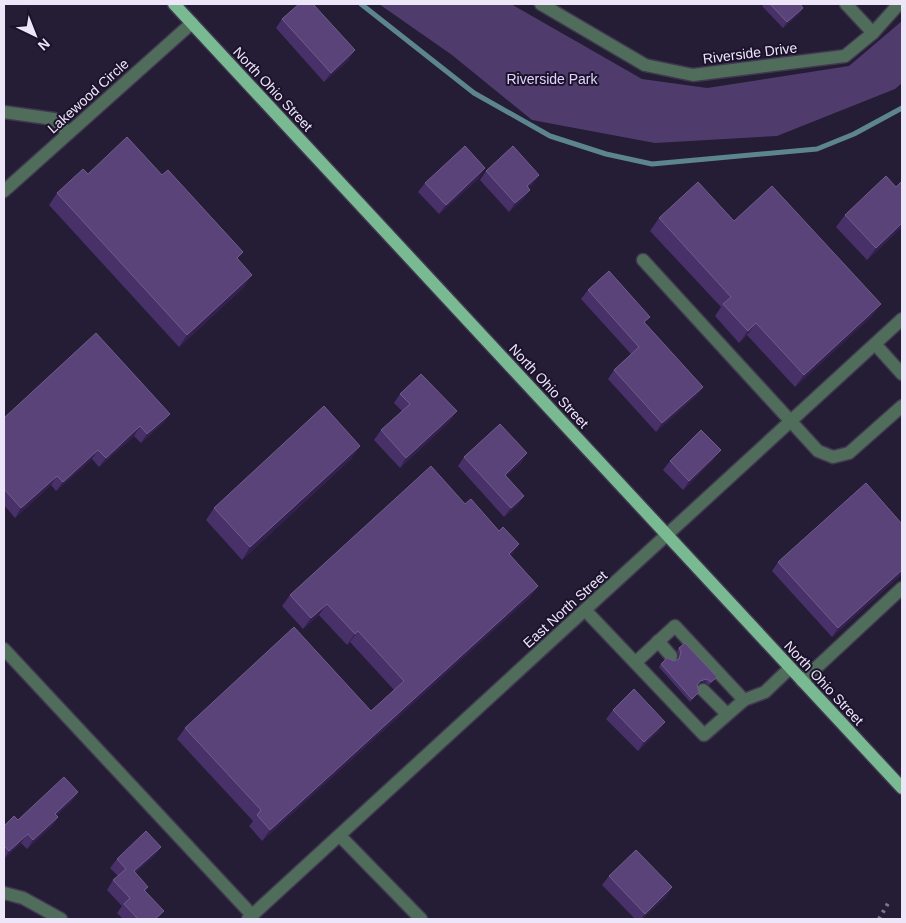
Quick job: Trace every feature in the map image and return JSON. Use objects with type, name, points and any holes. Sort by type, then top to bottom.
[{"type":"main road","name":"North Ohio Street","points":[[174,4],[902,788]]},
{"type":"street","name":"Riverside Drive","points":[[541,4],[646,65],[693,75],[845,56],[873,33],[899,4]]},
{"type":"street","points":[[846,4],[873,33]]},
{"type":"street","name":"Lakewood Circle","points":[[4,191],[192,23]]},
{"type":"street","points":[[4,112],[54,119],[68,134]]},
{"type":"street","points":[[643,260],[818,451],[833,457],[848,453],[902,406]]},
{"type":"street","name":"East North Street","points":[[250,917],[902,319]]},
{"type":"street","points":[[875,344],[902,374]]},
{"type":"street","points":[[802,681],[902,588]]},
{"type":"street","points":[[586,610],[704,735],[744,700],[765,692],[790,668]]},
{"type":"street","points":[[636,662],[675,626],[744,700]]},
{"type":"street","points":[[658,641],[672,656]]},
{"type":"street","points":[[4,649],[250,917]]},
{"type":"street","points":[[703,690],[727,714]]},
{"type":"street","points":[[340,836],[421,919]]},
{"type":"street","points":[[4,893],[23,898],[60,919]]},
{"type":"green space","name":"Riverside Park","points":[[379,4],[511,4],[642,79],[707,88],[849,66],[902,21],[902,83],[895,89],[777,136],[655,143],[532,120],[452,55]]},
{"type":"building","points":[[299,4],[313,4],[355,50],[331,73],[282,19]]},
{"type":"building","points":[[770,4],[800,4],[803,8],[787,22]]},
{"type":"building","points":[[127,137],[162,175],[168,170],[243,252],[237,258],[252,275],[187,335],[57,193],[83,169],[88,174]]},
{"type":"building","points":[[465,146],[485,168],[446,205],[425,183]]},
{"type":"building","points":[[513,146],[539,175],[527,186],[530,190],[515,203],[486,171]]},
{"type":"building","points":[[886,176],[896,187],[902,181],[902,223],[876,248],[845,215]]},
{"type":"building","points":[[698,182],[734,221],[772,186],[881,304],[804,375],[756,323],[748,331],[723,304],[731,297],[659,218]]},
{"type":"building","points":[[609,271],[650,317],[644,322],[703,387],[662,423],[614,370],[639,347],[588,290]]},
{"type":"building","points":[[96,333],[170,414],[147,434],[140,426],[106,458],[98,450],[63,482],[57,476],[21,508],[4,489],[4,418]]},
{"type":"building","points":[[421,374],[457,411],[406,458],[381,430],[410,404],[400,394]]},
{"type":"building","points":[[324,406],[360,446],[250,547],[214,508]]},
{"type":"building","points":[[500,424],[527,453],[505,475],[524,496],[511,508],[464,457]]},
{"type":"building","points":[[701,430],[721,450],[689,481],[670,461]]},
{"type":"building","points":[[431,466],[465,504],[471,499],[499,531],[503,527],[519,544],[509,554],[538,586],[270,830],[257,815],[261,810],[185,728],[294,627],[371,711],[404,681],[358,631],[355,634],[327,604],[311,618],[290,595]]},
{"type":"building","points":[[866,483],[902,524],[902,570],[838,628],[778,562]]},
{"type":"building","points":[[685,643],[717,677],[711,682],[707,679],[700,681],[697,685],[699,692],[692,699],[661,664],[667,658],[674,661],[679,659],[681,652],[679,648]]},
{"type":"building","points":[[634,689],[665,722],[644,742],[613,710]]},
{"type":"building","points":[[64,777],[78,792],[55,814],[58,817],[33,840],[28,834],[9,851],[4,846],[4,826],[14,816],[18,820]]},
{"type":"building","points":[[146,831],[161,847],[134,871],[148,887],[144,890],[164,911],[155,919],[138,919],[124,904],[130,898],[113,880],[126,869],[117,859]]},
{"type":"building","points":[[636,850],[672,887],[645,914],[609,876]]},
{"type":"waterway","points":[[361,4],[474,93],[550,136],[606,154],[652,164],[817,149],[854,134],[902,108]]},
{"type":"railway","points":[[879,919],[890,900]]}]
